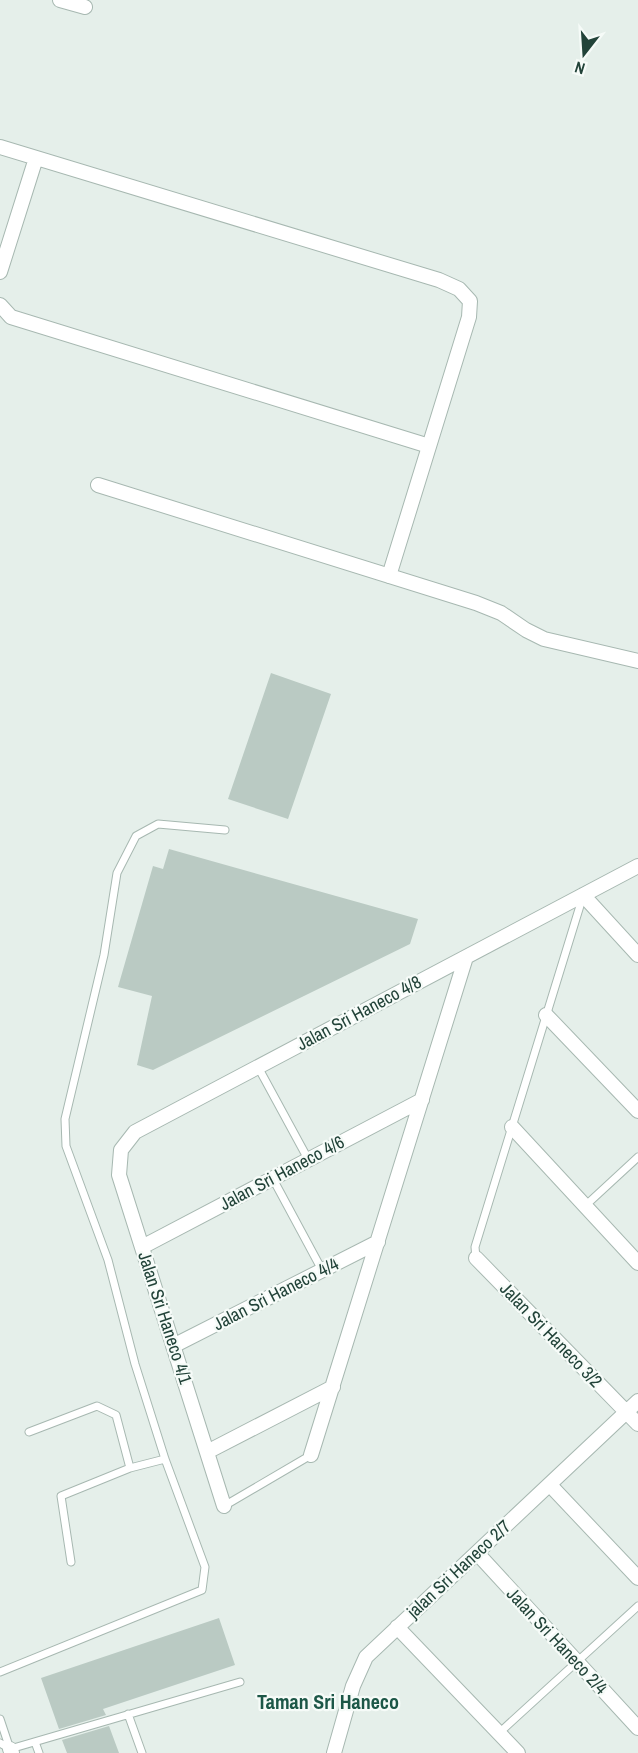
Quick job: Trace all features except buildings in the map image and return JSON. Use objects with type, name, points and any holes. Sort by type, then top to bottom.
[{"type":"street","points":[[60,0],[85,7]]},
{"type":"street","points":[[0,147],[428,277],[459,289],[470,302],[469,317],[389,576]]},
{"type":"street","points":[[0,272],[6,235],[36,158]]},
{"type":"street","points":[[0,305],[11,317],[429,446]]},
{"type":"street","points":[[98,485],[501,613],[544,639],[638,661]]},
{"type":"street","name":"Jalan Sri Haneco 4/8","points":[[135,1132],[638,866]]},
{"type":"street","points":[[583,895],[638,955]]},
{"type":"street","points":[[311,1455],[466,957]]},
{"type":"street","points":[[546,1015],[638,1111]]},
{"type":"street","name":"Jalan Sri Haneco 4/6","points":[[142,1247],[422,1100]]},
{"type":"street","points":[[512,1127],[638,1263]]},
{"type":"street","name":"Jalan Sri Haneco 4/1","points":[[135,1132],[121,1150],[120,1174],[224,1506]]},
{"type":"street","name":"Jalan Sri Haneco 4/4","points":[[173,1346],[378,1242]]},
{"type":"street","name":"Jalan Sri Haneco 3/2","points":[[476,1258],[638,1424]]},
{"type":"street","points":[[207,1452],[333,1387]]},
{"type":"street","name":"jalan Sri Haneco 2/7","points":[[334,1753],[353,1686],[366,1657],[638,1401]]},
{"type":"street","points":[[550,1485],[638,1578]]},
{"type":"street","name":"Jalan Sri Haneco 2/4","points":[[477,1553],[638,1728]]},
{"type":"street","points":[[398,1627],[518,1753]]},
{"type":"lane","points":[[0,1672],[202,1590],[205,1567],[165,1459],[135,1364],[108,1260],[66,1146],[65,1119],[104,955],[117,873],[136,836],[158,824],[225,830]]},
{"type":"lane","points":[[476,1258],[475,1247],[583,895]]},
{"type":"lane","points":[[258,1067],[308,1159]]},
{"type":"lane","points":[[585,1206],[638,1157]]},
{"type":"lane","points":[[273,1179],[322,1270]]},
{"type":"lane","points":[[29,1432],[97,1406],[116,1415],[130,1468]]},
{"type":"lane","points":[[224,1506],[311,1455]]},
{"type":"lane","points":[[71,1562],[61,1496],[130,1468],[165,1459]]},
{"type":"lane","points":[[499,1733],[638,1606]]},
{"type":"lane","points":[[0,1719],[7,1748],[240,1682]]},
{"type":"lane","points":[[128,1714],[142,1753]]},
{"type":"lane","points":[[34,1742],[39,1753]]},
{"type":"district","name":"Taman Sri Haneco","points":[[328,1702]]}]
